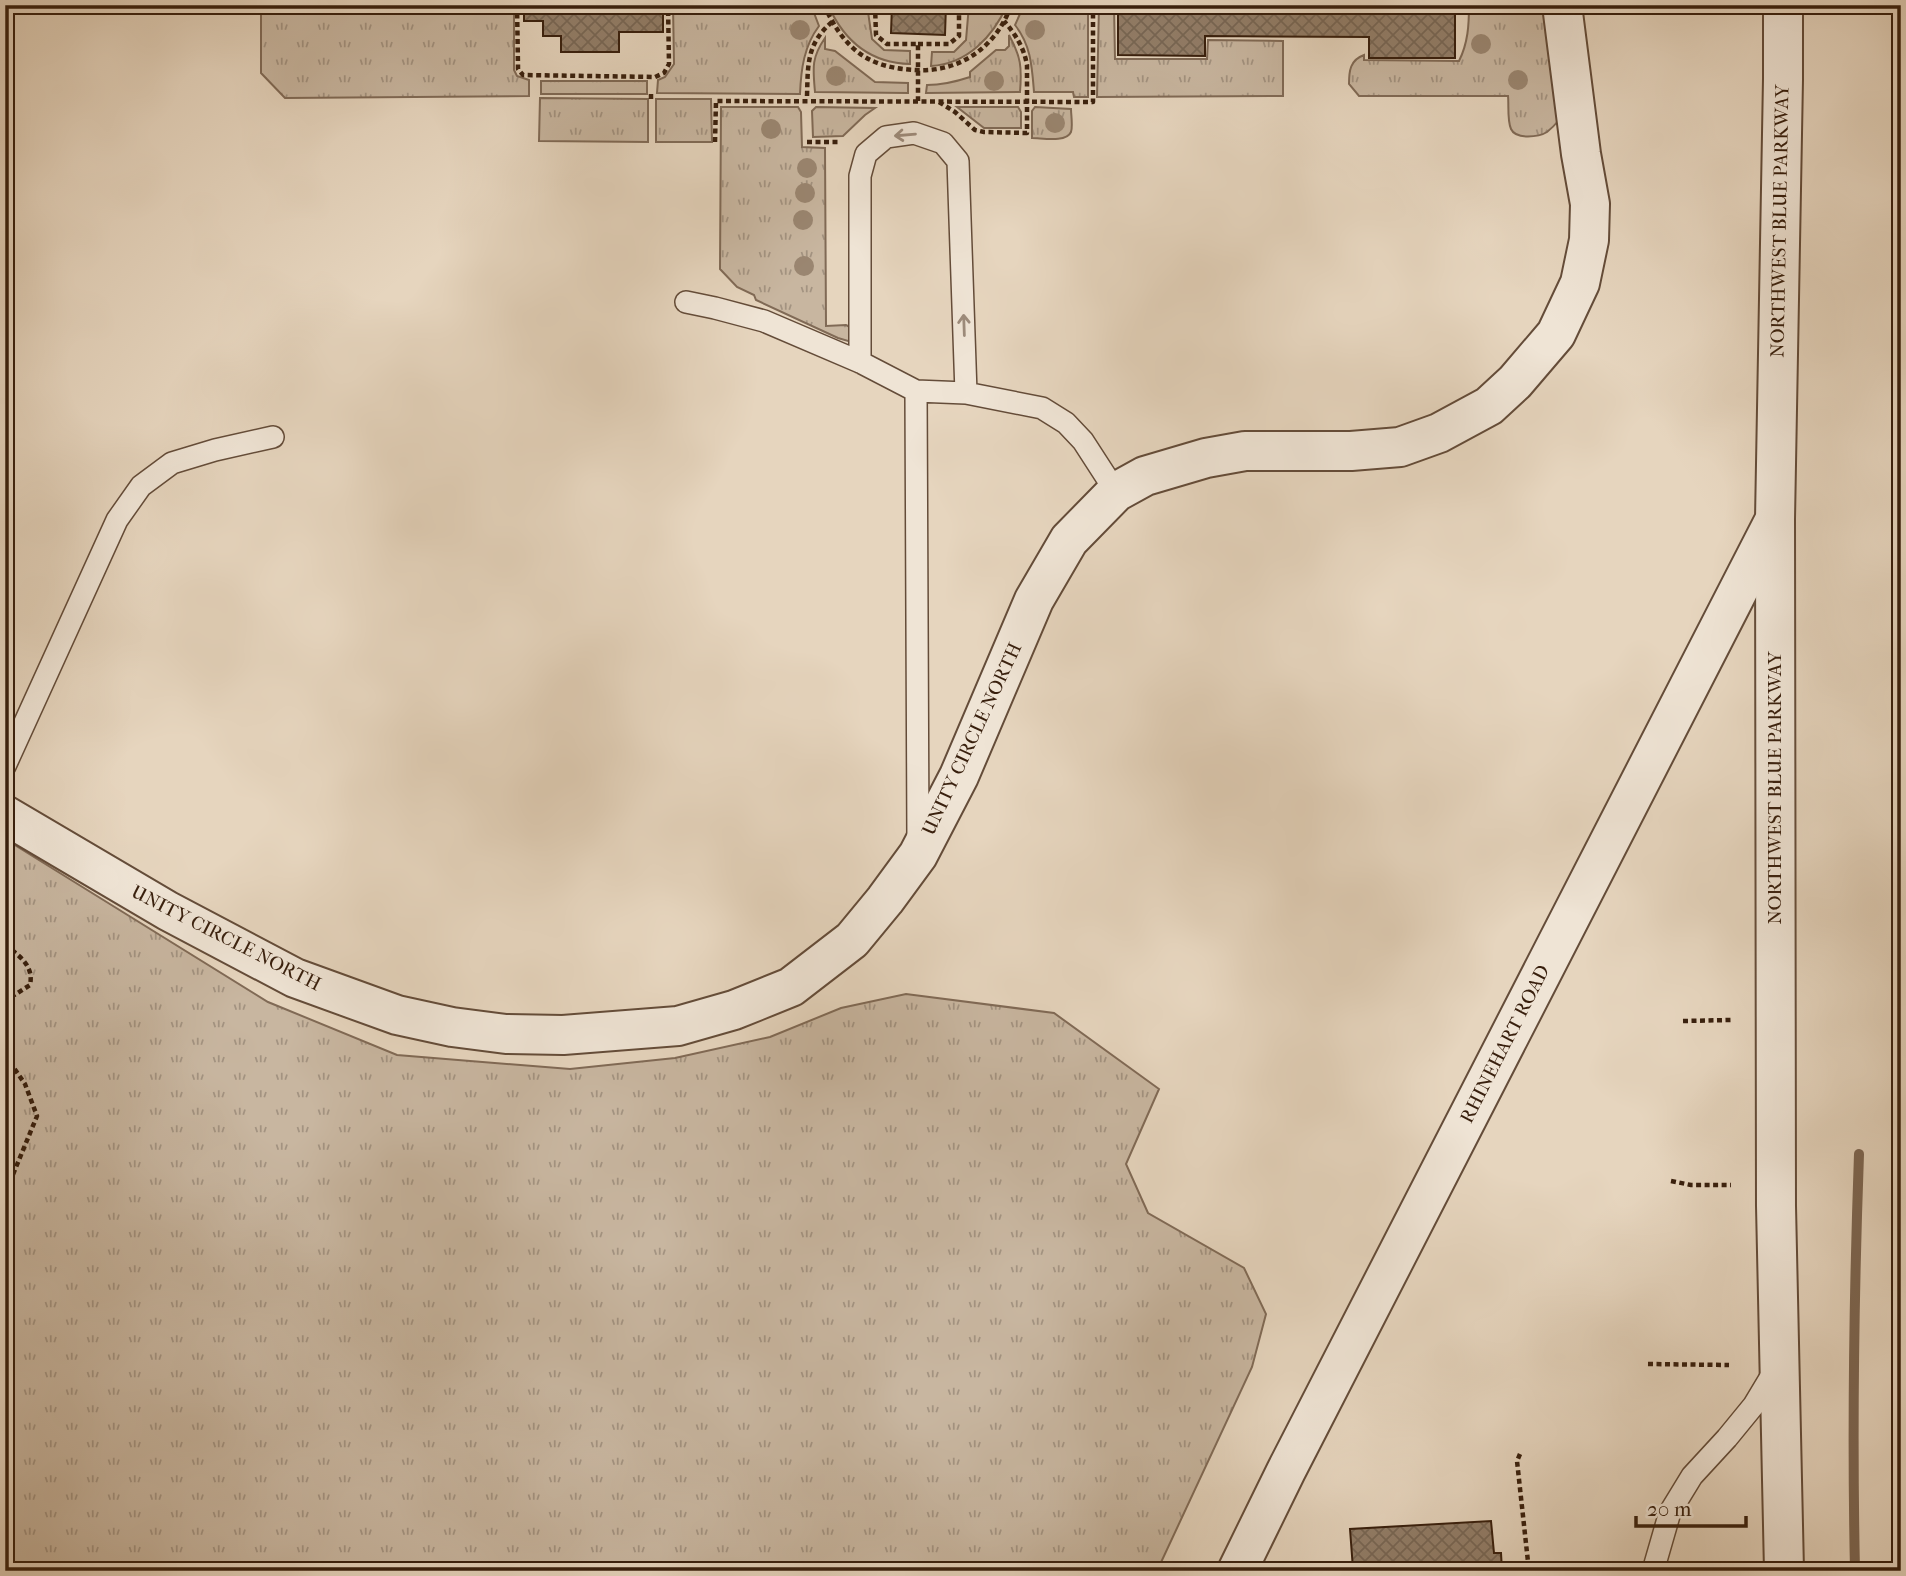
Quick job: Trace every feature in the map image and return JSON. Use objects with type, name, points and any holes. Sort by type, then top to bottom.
[{"type":"street","name":"UNITY CIRCLE NORTH","points":[[5,816],[168,911],[295,978],[397,1015],[452,1027],[506,1034],[563,1035],[678,1026],[734,1010],[791,987],[852,940],[918,855],[959,776],[1034,600],[1069,540],[1116,492],[1145,476],[1181,464],[1245,451],[1351,451],[1399,447],[1440,433],[1489,406],[1515,382],[1556,334],[1580,283],[1589,240],[1590,204],[1562,5]]},
{"type":"street","name":"NORTHWEST BLUE PARKWAY","points":[[1783,5],[1775,519],[1776,1206],[1784,1571]]},
{"type":"street","name":"RHINEHART ROAD","points":[[1237,1571],[1775,519]]},
{"type":"lane","points":[[860,362],[860,177],[866,154],[886,137],[914,133],[943,143],[958,161],[966,393]]},
{"type":"lane","points":[[686,302],[764,321],[860,362],[916,391],[966,393],[1042,408],[1066,423],[1083,440],[1116,492]]},
{"type":"lane","points":[[916,391],[918,855]]},
{"type":"lane","points":[[5,766],[117,520],[141,486],[173,463],[273,437]]},
{"type":"lane","points":[[1653,1571],[1670,1512],[1692,1476],[1754,1405],[1780,1363]]},
{"type":"path","points":[[517,5],[518,69],[523,75],[656,77],[664,73],[669,64],[668,5]]},
{"type":"path","points":[[824,5],[843,39],[866,58],[895,68],[918,71],[944,69],[975,55],[992,39],[1004,21],[1010,5]]},
{"type":"path","points":[[875,5],[876,35],[887,44],[949,44],[959,36],[959,9],[963,5]]},
{"type":"path","points":[[715,142],[716,101],[1093,102],[1093,5]]},
{"type":"path","points":[[939,101],[975,130],[1027,133],[1027,65],[1016,35],[1004,21]]},
{"type":"path","points":[[807,96],[809,54],[820,35],[832,22]]},
{"type":"path","points":[[918,44],[918,101]]},
{"type":"path","points":[[5,946],[27,964],[32,977],[30,985],[5,1001]]},
{"type":"path","points":[[1683,1021],[1731,1020]]},
{"type":"path","points":[[5,1055],[25,1084],[37,1116],[5,1194]]},
{"type":"path","points":[[1671,1181],[1691,1185],[1731,1185]]},
{"type":"path","points":[[1648,1364],[1729,1365]]},
{"type":"path","points":[[1520,1454],[1517,1461],[1529,1571]]},
{"type":"green space","points":[[261,5],[514,5],[514,70],[517,76],[529,80],[529,96],[285,98],[261,73]]},
{"type":"green space","points":[[673,5],[811,5],[819,26],[804,58],[800,94],[657,93],[658,80],[665,77],[674,64]]},
{"type":"green space","points":[[828,5],[867,5],[872,39],[884,50],[910,51],[910,64],[883,59],[860,48],[842,29]]},
{"type":"green space","points":[[969,5],[1007,5],[994,28],[977,47],[956,60],[931,66],[932,52],[954,52],[966,40]]},
{"type":"green space","points":[[1024,5],[1088,5],[1088,97],[1074,97],[1073,92],[1034,92],[1028,48],[1015,25]]},
{"type":"green space","points":[[1099,5],[1114,5],[1115,59],[1207,59],[1208,40],[1283,41],[1283,96],[1097,97]]},
{"type":"green space","points":[[1469,5],[1544,5],[1559,120],[1547,132],[1528,136],[1514,132],[1509,121],[1508,96],[1359,96],[1349,84],[1351,66],[1364,55],[1364,60],[1459,61],[1467,34]]},
{"type":"green space","points":[[1009,35],[1020,62],[1020,92],[926,93],[927,85],[970,77],[970,72],[996,50],[1005,50],[1009,46]]},
{"type":"green space","points":[[825,38],[825,49],[835,51],[875,82],[908,83],[908,93],[815,92],[814,64]]},
{"type":"green space","points":[[541,81],[647,81],[647,94],[541,94]]},
{"type":"green space","points":[[540,98],[648,99],[648,142],[539,141]]},
{"type":"green space","points":[[656,99],[711,99],[712,142],[656,142]]},
{"type":"green space","points":[[721,107],[798,107],[801,112],[802,147],[825,148],[826,326],[846,325],[852,328],[853,338],[848,341],[756,300],[754,295],[737,287],[720,269]]},
{"type":"green space","points":[[816,107],[875,108],[843,136],[813,137],[812,111]]},
{"type":"green space","points":[[957,107],[1018,107],[1021,112],[1021,128],[984,128]]},
{"type":"green space","points":[[1035,107],[1071,109],[1071,132],[1059,139],[1032,138],[1032,111]]},
{"type":"green space","points":[[5,839],[268,1002],[397,1055],[570,1069],[675,1058],[770,1037],[841,1008],[906,994],[1054,1013],[1159,1089],[1126,1164],[1148,1213],[1244,1268],[1266,1314],[1252,1367],[1157,1571],[5,1571]]},
{"type":"building","points":[[524,5],[663,5],[663,32],[619,32],[619,52],[561,52],[561,36],[543,36],[543,21],[524,21]]},
{"type":"building","points":[[892,5],[946,5],[945,35],[891,33]]},
{"type":"building","points":[[1118,5],[1455,5],[1455,58],[1369,58],[1369,37],[1205,36],[1205,56],[1118,55]]},
{"type":"building","points":[[1491,1521],[1494,1553],[1501,1553],[1502,1571],[1353,1569],[1350,1529]]},
{"type":"waterway","points":[[1855,1571],[1854,1362],[1859,1154]]}]
